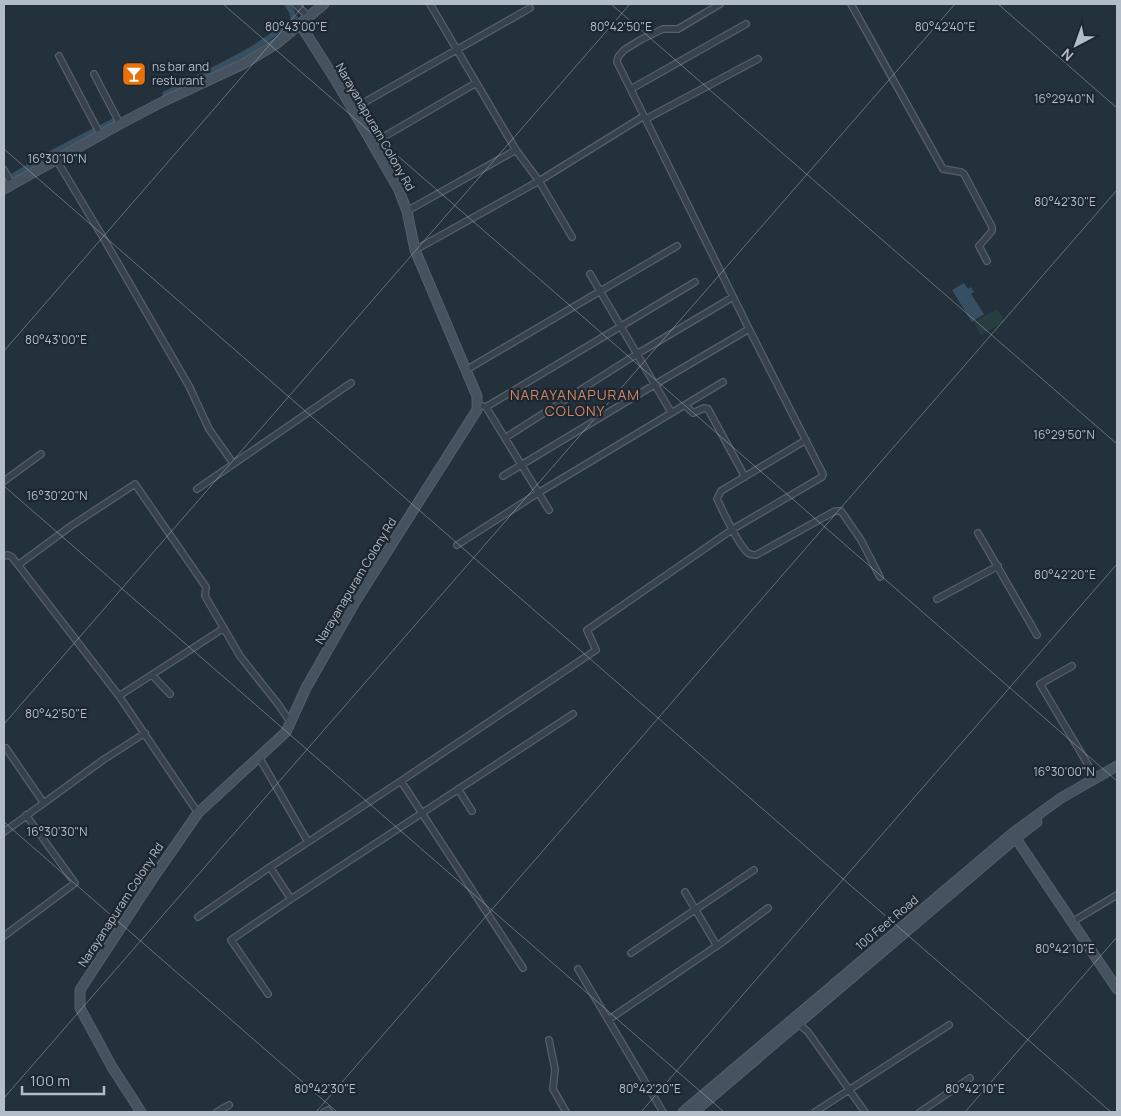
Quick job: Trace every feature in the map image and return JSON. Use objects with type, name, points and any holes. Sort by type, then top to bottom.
[{"type":"street","points":[[295,4],[308,16]]},
{"type":"street","points":[[4,170],[8,186],[100,134],[164,101],[243,64],[276,44],[324,4]]},
{"type":"street","points":[[430,4],[516,150],[540,181],[572,237]]},
{"type":"street","points":[[198,917],[596,650],[587,630],[733,529],[822,476],[823,473],[749,330],[616,59],[620,54],[642,39],[663,29],[678,29],[720,4]]},
{"type":"street","points":[[851,4],[943,169],[964,174],[992,227],[992,231],[979,246],[987,261]]},
{"type":"street","points":[[358,106],[530,8]]},
{"type":"street","name":"Narayanapuram Colony Rd","points":[[141,1112],[112,1067],[80,1008],[80,990],[153,878],[198,814],[286,732],[306,688],[355,602],[477,410],[482,406],[415,250],[407,211],[393,180],[300,24]]},
{"type":"street","points":[[631,89],[746,24]]},
{"type":"street","points":[[58,56],[100,134]]},
{"type":"street","points":[[415,250],[540,181],[645,117],[758,59]]},
{"type":"street","points":[[94,74],[120,124]]},
{"type":"street","points":[[380,139],[476,83]]},
{"type":"street","points":[[407,211],[516,150]]},
{"type":"street","points":[[56,159],[189,386],[209,430],[233,463]]},
{"type":"street","points":[[466,370],[601,293],[678,246]]},
{"type":"street","points":[[590,274],[671,412]]},
{"type":"street","points":[[549,510],[505,438],[482,406],[621,327],[695,282]]},
{"type":"street","points":[[505,438],[637,354],[733,297]]},
{"type":"street","points":[[503,476],[654,384],[749,330]]},
{"type":"street","points":[[457,545],[538,492],[723,382]]},
{"type":"street","points":[[197,489],[350,383]]},
{"type":"street","points":[[685,405],[693,413],[704,408],[708,409],[745,477]]},
{"type":"street","points":[[806,440],[721,491],[717,499],[733,529],[745,550],[750,554],[756,555],[835,511],[841,511],[861,540],[880,577]]},
{"type":"street","points":[[4,482],[41,454]]},
{"type":"street","points":[[18,565],[79,520],[135,484],[206,587],[205,596],[240,656],[291,723]]},
{"type":"street","points":[[978,533],[1036,635]]},
{"type":"street","points":[[4,556],[10,556],[18,565],[119,696],[198,814]]},
{"type":"street","points":[[937,599],[998,566]]},
{"type":"street","points":[[119,696],[224,628]]},
{"type":"street","points":[[1072,666],[1040,684],[1096,778]]},
{"type":"street","points":[[152,675],[170,694]]},
{"type":"street","points":[[268,994],[231,940],[573,714]]},
{"type":"street","points":[[4,832],[43,802],[145,733]]},
{"type":"street","points":[[6,748],[43,802]]},
{"type":"street","points":[[259,757],[308,842]]},
{"type":"street","name":"100 Feet Road","points":[[683,1112],[1014,836],[1062,798],[1117,766]]},
{"type":"street","name":"100 Feet Road","points":[[694,1112],[1014,836],[1063,803],[1117,772]]},
{"type":"street","points":[[400,781],[523,968]]},
{"type":"street","points":[[458,789],[472,811]]},
{"type":"street","points":[[4,936],[75,883],[26,815]]},
{"type":"street","points":[[1014,836],[1117,989]]},
{"type":"street","points":[[270,867],[291,899]]},
{"type":"street","points":[[631,953],[754,870]]},
{"type":"street","points":[[685,892],[717,946]]},
{"type":"street","points":[[1072,922],[1117,895]]},
{"type":"street","points":[[608,1020],[717,946],[768,908]]},
{"type":"street","points":[[578,969],[663,1112]]},
{"type":"street","points":[[798,1023],[808,1032],[865,1112]]},
{"type":"street","points":[[815,1112],[949,1025]]},
{"type":"street","points":[[549,1040],[555,1070],[553,1089],[566,1112]]},
{"type":"street","points":[[920,1112],[970,1078]]},
{"type":"street","points":[[217,1112],[229,1105]]},
{"type":"street","points":[[324,1112],[328,1110],[329,1112]]},
{"type":"green space","points":[[997,309],[1005,321],[981,335],[974,322]]},
{"type":"water","points":[[964,283],[968,289],[971,287],[974,292],[971,294],[984,314],[972,322],[952,290]]},
{"type":"waterway","points":[[287,4],[293,18],[295,18]]},
{"type":"waterway","points":[[165,94],[242,55],[285,25]]},
{"type":"waterway","points":[[102,127],[114,121]]},
{"type":"waterway","points":[[13,176],[44,157],[94,131]]},
{"type":"place","name":"ns bar and resturant","points":[[134,74]]},
{"type":"district","name":"NARAYANAPURAM COLONY","points":[[575,404]]}]
